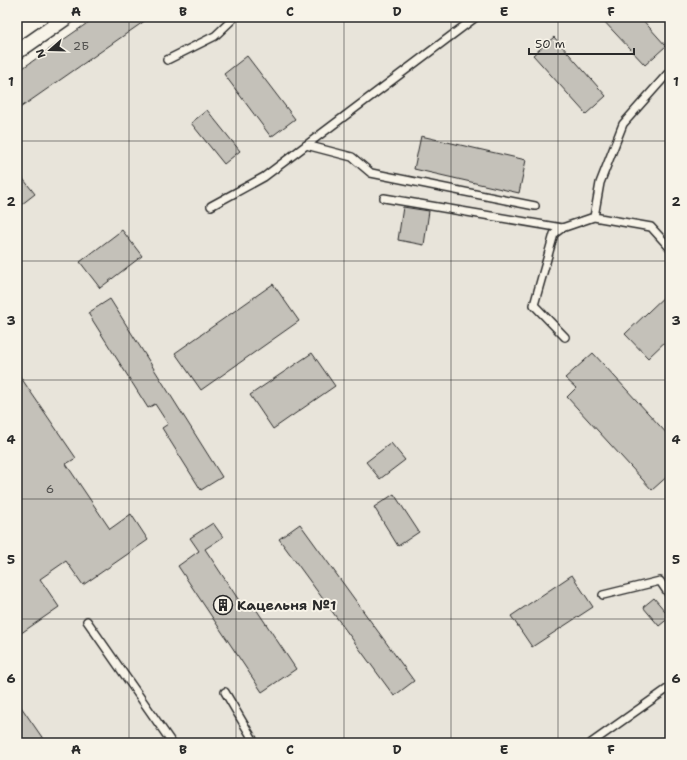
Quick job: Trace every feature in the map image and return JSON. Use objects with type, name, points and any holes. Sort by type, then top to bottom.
[{"type":"street","points":[[17,52],[67,17]]},
{"type":"lane","points":[[167,60],[214,36],[235,17]]},
{"type":"lane","points":[[211,206],[264,177],[476,17]]},
{"type":"lane","points":[[594,217],[600,182],[623,124],[670,72]]},
{"type":"lane","points":[[306,146],[352,157],[371,173],[535,206]]},
{"type":"lane","points":[[384,198],[562,228]]},
{"type":"lane","points":[[565,337],[534,305],[554,234],[562,228],[594,217],[651,227],[670,248]]},
{"type":"lane","points":[[604,595],[660,581],[670,596]]},
{"type":"lane","points":[[87,620],[172,743]]},
{"type":"lane","points":[[591,743],[670,687]]},
{"type":"lane","points":[[225,692],[255,743]]},
{"type":"shaded area","points":[[96,17],[670,17],[670,743],[17,743],[17,72]]},
{"type":"building","points":[[96,17],[144,17],[146,20],[17,110],[17,72]]},
{"type":"building","points":[[600,17],[640,17],[666,46],[645,65]]},
{"type":"building","points":[[554,37],[606,96],[586,114],[533,55]]},
{"type":"building","points":[[247,56],[295,119],[271,137],[224,74]]},
{"type":"building","points":[[207,110],[240,151],[224,164],[191,123]]},
{"type":"building","points":[[421,136],[526,160],[519,193],[414,169]]},
{"type":"building","points":[[17,171],[35,194],[17,208]]},
{"type":"building","points":[[403,207],[429,211],[424,245],[398,240]]},
{"type":"building","points":[[122,230],[142,256],[100,288],[80,262]]},
{"type":"building","points":[[273,284],[299,321],[201,390],[175,353]]},
{"type":"building","points":[[670,291],[670,337],[648,358],[625,334]]},
{"type":"building","points":[[110,299],[222,477],[201,490],[162,428],[168,424],[155,404],[148,408],[88,313]]},
{"type":"building","points":[[312,353],[335,386],[273,429],[250,395]]},
{"type":"building","points":[[593,353],[670,437],[670,474],[652,490],[567,397],[576,388],[565,378]]},
{"type":"building","points":[[17,372],[76,458],[66,464],[110,529],[131,514],[148,540],[83,585],[66,561],[40,579],[59,607],[17,636]]},
{"type":"building","points":[[391,443],[405,460],[380,479],[366,462]]},
{"type":"building","points":[[394,494],[419,532],[398,546],[374,507]]},
{"type":"building","name":"Кацельня №1","points":[[213,523],[223,537],[205,549],[244,608],[252,603],[296,669],[262,692],[178,566],[199,551],[190,538]]},
{"type":"building","points":[[300,524],[414,681],[394,696],[279,539]]},
{"type":"building","points":[[572,575],[593,607],[532,647],[511,616]]},
{"type":"building","points":[[654,598],[670,617],[659,626],[643,607]]},
{"type":"building","points":[[17,701],[46,743],[17,743]]},
{"type":"place","name":"Кацельня №1","points":[[223,605]]}]
